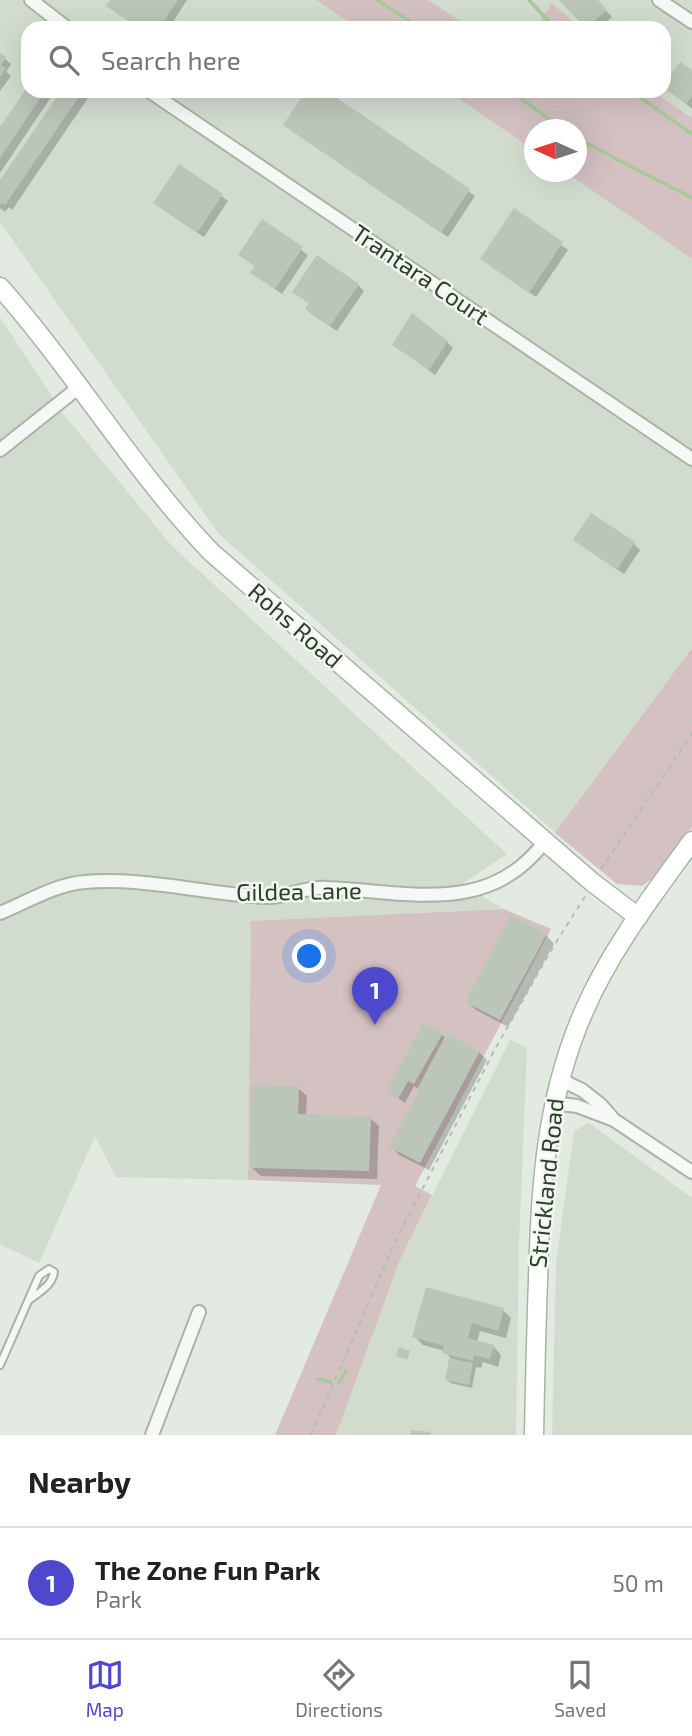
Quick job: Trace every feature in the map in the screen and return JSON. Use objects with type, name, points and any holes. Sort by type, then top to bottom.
[{"type":"main road","name":"Rohs Road","points":[[0,288],[33,326],[158,491],[211,552],[592,882],[638,917]]},
{"type":"main road","name":"Strickland Road","points":[[534,1435],[541,1195],[553,1103],[559,1079],[572,1038],[594,989],[638,917],[692,841]]},
{"type":"street","points":[[31,0],[58,21]]},
{"type":"street","points":[[659,0],[692,22]]},
{"type":"street","name":"Trantara Court","points":[[159,98],[692,459]]},
{"type":"street","points":[[0,450],[78,388]]},
{"type":"street","name":"Gildea Lane","points":[[0,913],[69,884],[86,881],[147,883],[270,897],[317,887],[462,894],[509,876],[526,864],[545,841]]},
{"type":"street","points":[[559,1079],[582,1090],[614,1120]]},
{"type":"street","points":[[553,1103],[583,1108],[614,1120],[692,1172]]},
{"type":"street","points":[[152,1435],[199,1312]]},
{"type":"lane","points":[[0,1365],[39,1276],[49,1269],[54,1272],[49,1285],[29,1300]]},
{"type":"path","points":[[310,1435],[395,1242],[494,1051],[592,882],[692,733]]},
{"type":"shaded area","points":[[0,0],[316,0],[347,21],[21,21],[21,98],[458,98],[524,144],[524,182],[580,182],[692,259],[692,652],[558,835],[218,533],[0,222]]},
{"type":"shaded area","points":[[316,0],[428,0],[461,21],[347,21]]},
{"type":"shaded area","points":[[428,0],[692,0],[692,118],[663,98],[671,98],[671,21],[572,21],[552,3],[540,21],[461,21]]},
{"type":"shaded area","points":[[552,3],[572,21],[540,21]]},
{"type":"shaded area","points":[[458,98],[663,98],[692,118],[692,259],[580,182],[587,182],[587,119],[524,119],[524,144]]},
{"type":"shaded area","points":[[0,317],[62,412],[172,546],[507,854],[462,884],[504,909],[251,921],[248,1180],[116,1177],[95,1136],[39,1263],[0,1244]]},
{"type":"shaded area","points":[[692,648],[692,827],[657,875],[642,886],[617,884],[555,833]]},
{"type":"shaded area","points":[[504,909],[551,929],[415,1186],[432,1195],[400,1260],[336,1435],[275,1435],[381,1185],[248,1180],[251,921]]},
{"type":"shaded area","points":[[510,1040],[527,1047],[519,1244],[516,1435],[336,1435],[400,1260]]},
{"type":"shaded area","points":[[589,1123],[692,1198],[692,1435],[552,1435],[556,1264],[574,1131]]},
{"type":"building","points":[[110,0],[178,0],[164,21],[128,21],[106,6]]},
{"type":"building","points":[[559,0],[598,0],[607,10],[594,21],[579,21]]},
{"type":"building","points":[[0,53],[6,57],[1,65],[6,68],[0,77]]},
{"type":"building","points":[[680,62],[692,70],[692,96],[686,104],[671,93],[671,74]]},
{"type":"building","points":[[21,96],[40,98],[0,158],[0,127]]},
{"type":"building","points":[[56,98],[78,98],[5,205],[0,205],[0,180]]},
{"type":"building","points":[[301,98],[337,98],[470,189],[441,233],[283,125]]},
{"type":"building","points":[[179,164],[223,194],[197,233],[153,203]]},
{"type":"building","points":[[514,208],[563,242],[529,293],[480,259]]},
{"type":"building","points":[[262,219],[303,247],[275,289],[250,273],[255,266],[238,255]]},
{"type":"building","points":[[317,255],[359,284],[330,326],[305,309],[309,303],[292,292]]},
{"type":"building","points":[[412,313],[448,341],[429,370],[392,345]]},
{"type":"building","points":[[591,513],[635,542],[617,570],[573,540]]},
{"type":"building","points":[[511,915],[547,934],[500,1020],[465,1002]]},
{"type":"building","points":[[423,1023],[443,1033],[414,1084],[408,1081],[398,1099],[386,1092]]},
{"type":"building","points":[[447,1033],[480,1051],[420,1163],[389,1147]]},
{"type":"building","points":[[252,1085],[299,1086],[298,1114],[371,1116],[369,1171],[250,1168]]},
{"type":"building","points":[[426,1287],[504,1308],[498,1331],[472,1323],[468,1338],[494,1345],[490,1359],[474,1355],[473,1361],[442,1353],[444,1346],[412,1337]]},
{"type":"building","points":[[399,1347],[410,1351],[407,1360],[396,1356]]},
{"type":"building","points":[[449,1358],[473,1363],[469,1385],[445,1380]]},
{"type":"building","points":[[411,1430],[431,1432],[430,1435],[411,1435]]},
{"type":"waterway","points":[[377,0],[409,21]]},
{"type":"waterway","points":[[529,0],[548,21]]},
{"type":"waterway","points":[[521,98],[549,119]]},
{"type":"waterway","points":[[641,98],[692,134]]},
{"type":"waterway","points":[[587,144],[692,198]]},
{"type":"waterway","points":[[339,1383],[346,1371]]},
{"type":"waterway","points":[[318,1379],[331,1382]]},
{"type":"place","name":"The Zone Fun Park","points":[[375,1025]]}]
